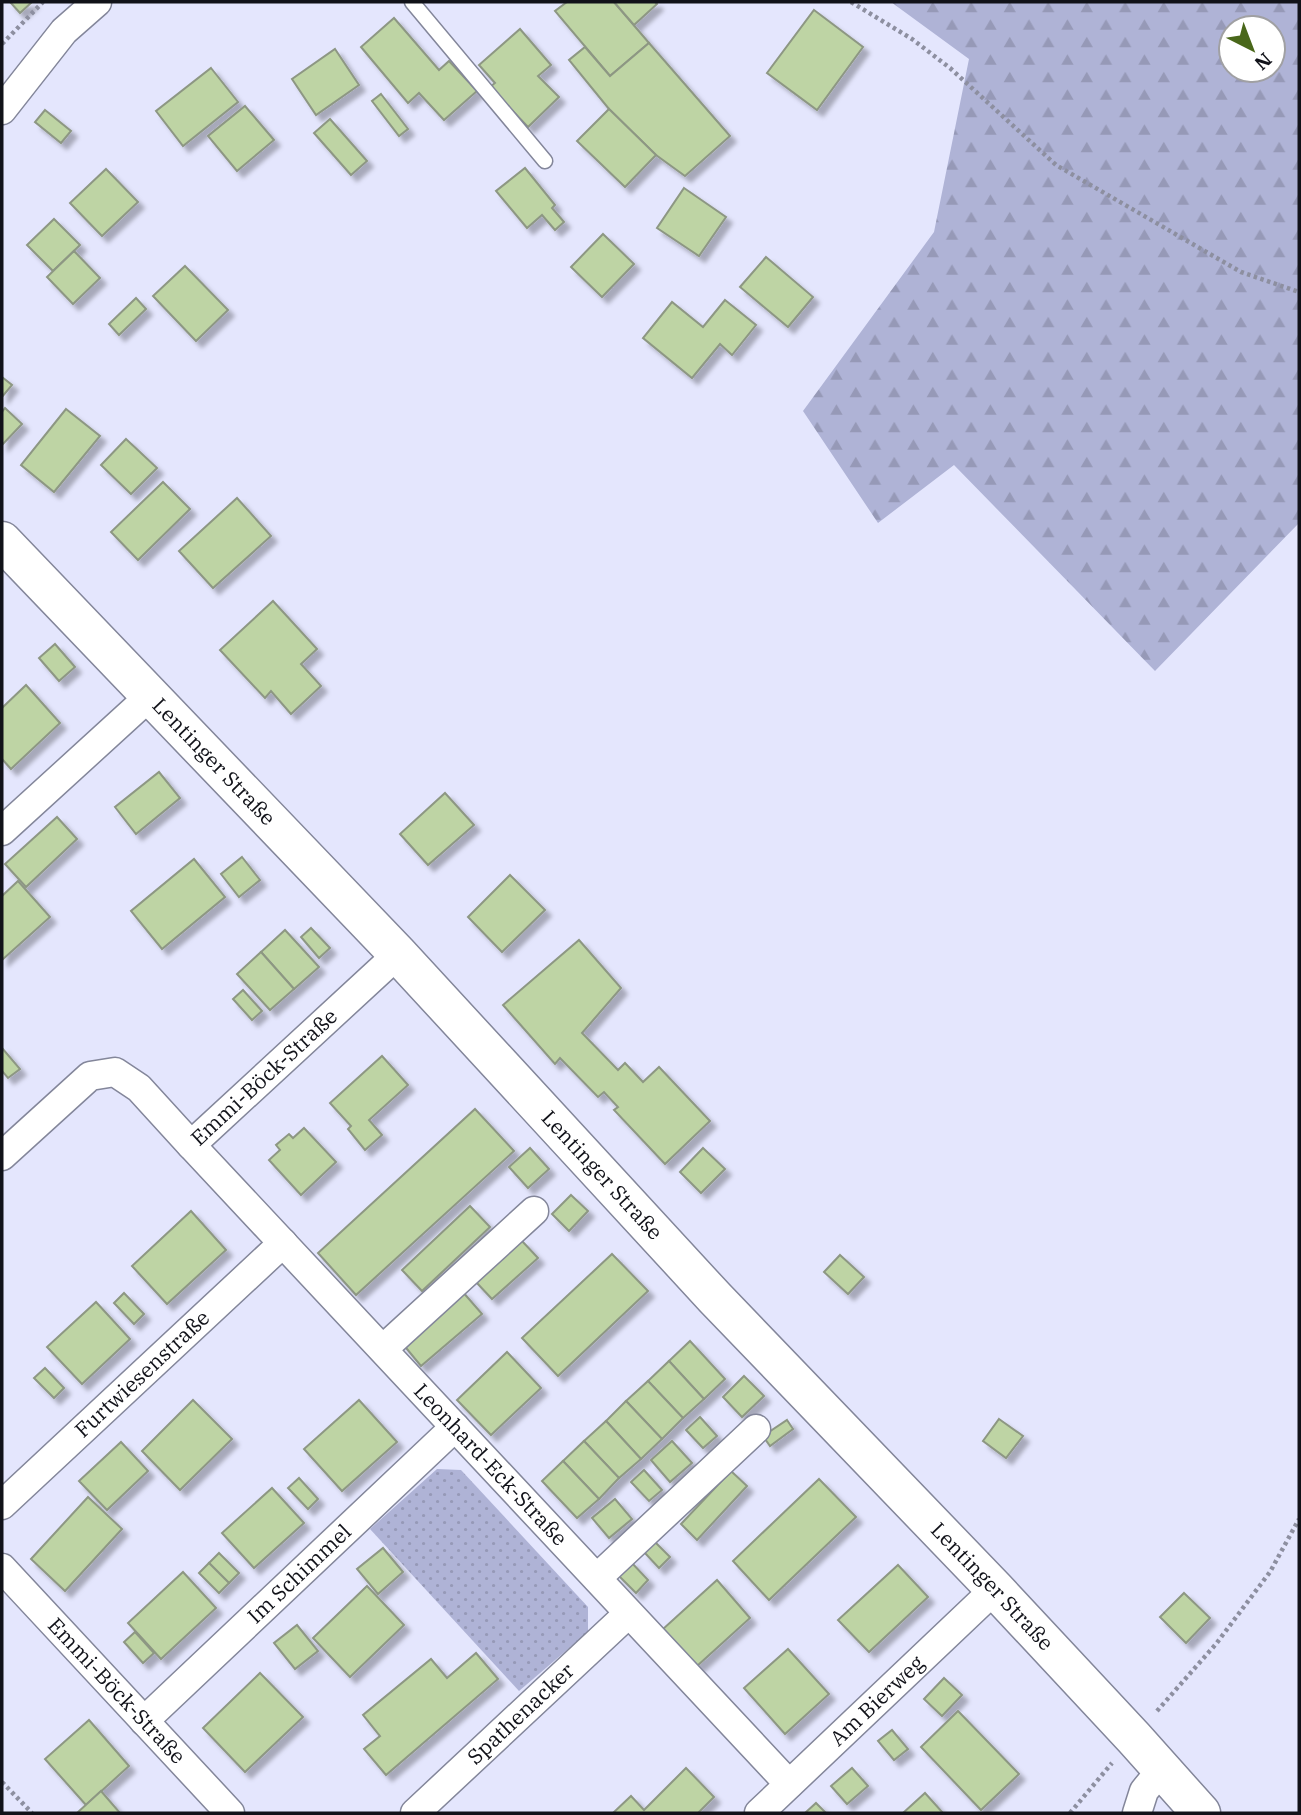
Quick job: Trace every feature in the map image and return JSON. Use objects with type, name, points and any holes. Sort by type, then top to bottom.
[{"type":"street","points":[[2,110],[64,31],[97,2]]},
{"type":"street","name":"Lentinger Straße","points":[[2,541],[398,954],[715,1298],[995,1589],[1201,1813]]},
{"type":"street","points":[[2,831],[151,695]]},
{"type":"street","name":"Emmi-Böck-Straße","points":[[2,1156],[90,1076],[115,1072],[139,1088],[191,1145],[398,954]]},
{"type":"street","name":"Leonhard-Eck-Straße","points":[[191,1145],[789,1784]]},
{"type":"street","points":[[383,1349],[534,1211]]},
{"type":"street","name":"Furtwiesenstraße","points":[[2,1505],[283,1243]]},
{"type":"street","name":"Im Schimmel","points":[[144,1721],[455,1427]]},
{"type":"street","points":[[597,1578],[756,1429]]},
{"type":"street","name":"Emmi-Böck-Straße","points":[[2,1568],[230,1813]]},
{"type":"street","name":"Am Bierweg","points":[[759,1813],[995,1589]]},
{"type":"street","name":"Spathenacker","points":[[415,1813],[628,1614]]},
{"type":"street","points":[[1137,1813],[1144,1791],[1163,1769]]},
{"type":"lane","points":[[412,2],[545,161]]},
{"type":"path","points":[[2,44],[43,2]]},
{"type":"path","points":[[851,2],[912,39],[950,68],[1056,165],[1241,272],[1299,292]]},
{"type":"path","points":[[1070,1813],[1231,1624],[1270,1572],[1299,1519]]},
{"type":"path","points":[[2,1782],[32,1813]]},
{"type":"green space","points":[[891,2],[1299,2],[1299,523],[1155,671],[954,465],[878,523],[803,411],[934,232],[969,59]]},
{"type":"green space","points":[[437,1469],[461,1470],[588,1607],[588,1632],[519,1691],[370,1529]]},
{"type":"building","points":[[10,2],[32,2],[20,13]]},
{"type":"building","points":[[567,2],[614,2],[649,43],[610,76],[555,11]]},
{"type":"building","points":[[614,2],[655,2],[657,4],[634,25]]},
{"type":"building","points":[[814,10],[863,47],[817,110],[767,73]]},
{"type":"building","points":[[394,18],[439,70],[449,61],[477,91],[444,120],[419,93],[408,103],[361,47]]},
{"type":"building","points":[[520,29],[551,65],[538,76],[559,97],[528,127],[490,87],[495,83],[479,65]]},
{"type":"building","points":[[649,43],[730,136],[685,176],[656,155],[609,109],[569,60],[585,47],[610,76]]},
{"type":"building","points":[[335,49],[359,85],[316,115],[292,79]]},
{"type":"building","points":[[211,68],[238,102],[183,146],[156,111]]},
{"type":"building","points":[[381,94],[408,129],[399,136],[372,101]]},
{"type":"building","points":[[245,106],[274,140],[237,171],[208,136]]},
{"type":"building","points":[[609,109],[656,155],[625,187],[577,141]]},
{"type":"building","points":[[45,110],[71,131],[61,143],[35,122]]},
{"type":"building","points":[[330,119],[367,161],[351,175],[314,133]]},
{"type":"building","points":[[525,168],[555,205],[552,208],[564,222],[555,230],[542,215],[527,228],[496,191]]},
{"type":"building","points":[[106,169],[138,202],[102,236],[70,203]]},
{"type":"building","points":[[684,188],[726,217],[699,256],[657,228]]},
{"type":"building","points":[[54,219],[80,245],[53,271],[27,245]]},
{"type":"building","points":[[603,234],[634,264],[602,297],[571,267]]},
{"type":"building","points":[[74,251],[100,278],[73,304],[47,277]]},
{"type":"building","points":[[766,257],[813,297],[788,327],[740,287]]},
{"type":"building","points":[[185,266],[228,310],[196,341],[153,296]]},
{"type":"building","points":[[136,298],[146,309],[119,335],[109,324]]},
{"type":"building","points":[[725,300],[756,325],[732,355],[720,344],[692,378],[643,338],[672,302],[703,327]]},
{"type":"building","points":[[2,377],[12,385],[2,397]]},
{"type":"building","points":[[5,408],[22,424],[2,445],[2,412]]},
{"type":"building","points":[[66,409],[100,436],[54,492],[21,465]]},
{"type":"building","points":[[126,439],[157,468],[131,494],[101,465]]},
{"type":"building","points":[[163,482],[190,509],[138,560],[111,532]]},
{"type":"building","points":[[237,498],[271,536],[213,588],[179,551]]},
{"type":"building","points":[[273,601],[317,649],[301,664],[321,686],[291,714],[271,691],[265,698],[220,650]]},
{"type":"building","points":[[55,644],[75,667],[59,681],[39,658]]},
{"type":"building","points":[[26,685],[60,723],[11,769],[2,759],[2,708]]},
{"type":"building","points":[[159,772],[180,798],[136,834],[115,807]]},
{"type":"building","points":[[445,793],[474,825],[428,865],[400,834]]},
{"type":"building","points":[[57,817],[77,839],[26,887],[5,864]]},
{"type":"building","points":[[242,857],[260,880],[239,897],[221,874]]},
{"type":"building","points":[[194,859],[225,897],[162,949],[131,911]]},
{"type":"building","points":[[510,875],[545,910],[502,952],[468,917]]},
{"type":"building","points":[[18,881],[50,917],[2,960],[2,896]]},
{"type":"building","points":[[311,928],[330,948],[319,958],[301,937]]},
{"type":"building","points":[[285,930],[319,967],[294,989],[261,952]]},
{"type":"building","points":[[579,940],[621,988],[582,1033],[618,1070],[625,1063],[643,1082],[659,1067],[710,1121],[665,1164],[614,1110],[618,1107],[604,1092],[598,1097],[560,1058],[555,1064],[503,1005]]},
{"type":"building","points":[[261,952],[294,989],[270,1010],[237,974]]},
{"type":"building","points":[[243,990],[262,1011],[252,1020],[233,999]]},
{"type":"building","points":[[2,1048],[20,1069],[8,1078],[2,1071]]},
{"type":"building","points":[[382,1056],[408,1085],[369,1120],[382,1135],[365,1150],[348,1129],[351,1126],[330,1103]]},
{"type":"building","points":[[475,1109],[514,1151],[356,1295],[318,1253]]},
{"type":"building","points":[[304,1128],[336,1162],[301,1195],[269,1160],[280,1150],[276,1145],[289,1134],[293,1138]]},
{"type":"building","points":[[530,1148],[549,1169],[528,1188],[509,1167]]},
{"type":"building","points":[[703,1148],[725,1169],[701,1193],[680,1172]]},
{"type":"building","points":[[571,1195],[588,1211],[569,1231],[552,1214]]},
{"type":"building","points":[[470,1206],[490,1227],[422,1291],[402,1270]]},
{"type":"building","points":[[191,1211],[226,1250],[167,1304],[132,1266]]},
{"type":"building","points":[[522,1241],[538,1258],[492,1299],[476,1282]]},
{"type":"building","points":[[612,1254],[648,1291],[558,1376],[522,1338]]},
{"type":"building","points":[[840,1255],[864,1277],[848,1294],[824,1272]]},
{"type":"building","points":[[462,1291],[482,1314],[421,1366],[402,1343]]},
{"type":"building","points":[[124,1293],[144,1314],[134,1324],[114,1303]]},
{"type":"building","points":[[96,1302],[130,1339],[82,1384],[47,1347]]},
{"type":"building","points":[[690,1341],[725,1379],[704,1399],[669,1361]]},
{"type":"building","points":[[507,1352],[541,1388],[491,1435],[457,1400]]},
{"type":"building","points":[[669,1361],[704,1399],[683,1418],[648,1381]]},
{"type":"building","points":[[45,1368],[64,1388],[54,1398],[34,1378]]},
{"type":"building","points":[[744,1376],[764,1396],[742,1417],[723,1397]]},
{"type":"building","points":[[648,1381],[683,1418],[662,1439],[626,1401]]},
{"type":"building","points":[[193,1400],[232,1439],[180,1490],[142,1451]]},
{"type":"building","points":[[359,1400],[397,1442],[342,1491],[304,1449]]},
{"type":"building","points":[[626,1401],[662,1439],[641,1459],[606,1421]]},
{"type":"building","points":[[700,1417],[717,1436],[703,1448],[686,1430]]},
{"type":"building","points":[[999,1419],[1023,1436],[1006,1458],[983,1441]]},
{"type":"building","points":[[787,1420],[793,1429],[770,1446],[763,1436]]},
{"type":"building","points":[[606,1421],[641,1459],[619,1478],[584,1441]]},
{"type":"building","points":[[584,1441],[619,1478],[599,1499],[563,1461]]},
{"type":"building","points":[[672,1441],[692,1463],[670,1482],[651,1460]]},
{"type":"building","points":[[121,1442],[148,1471],[107,1510],[79,1481]]},
{"type":"building","points":[[563,1461],[599,1499],[577,1518],[542,1481]]},
{"type":"building","points":[[644,1470],[662,1490],[649,1501],[631,1482]]},
{"type":"building","points":[[731,1471],[747,1486],[697,1540],[681,1524]]},
{"type":"building","points":[[299,1478],[318,1499],[308,1509],[288,1488]]},
{"type":"building","points":[[819,1479],[856,1517],[769,1600],[733,1561]]},
{"type":"building","points":[[272,1488],[304,1523],[254,1568],[222,1533]]},
{"type":"building","points":[[88,1497],[122,1529],[65,1591],[31,1559]]},
{"type":"building","points":[[615,1499],[632,1519],[609,1538],[592,1518]]},
{"type":"building","points":[[654,1541],[670,1557],[659,1568],[644,1552]]},
{"type":"building","points":[[383,1548],[403,1572],[378,1594],[357,1569]]},
{"type":"building","points":[[219,1553],[239,1573],[229,1583],[209,1563]]},
{"type":"building","points":[[630,1561],[648,1580],[636,1593],[617,1574]]},
{"type":"building","points":[[209,1563],[229,1583],[219,1593],[199,1573]]},
{"type":"building","points":[[898,1565],[928,1597],[869,1652],[838,1620]]},
{"type":"building","points":[[183,1572],[216,1608],[161,1659],[128,1623]]},
{"type":"building","points":[[717,1580],[750,1618],[697,1666],[663,1629]]},
{"type":"building","points":[[367,1586],[404,1625],[350,1677],[313,1638]]},
{"type":"building","points":[[1184,1593],[1210,1618],[1186,1643],[1160,1617]]},
{"type":"building","points":[[297,1625],[318,1651],[295,1669],[274,1643]]},
{"type":"building","points":[[135,1632],[154,1653],[143,1663],[124,1642]]},
{"type":"building","points":[[788,1649],[829,1694],[785,1734],[744,1688]]},
{"type":"building","points":[[476,1653],[498,1679],[386,1775],[364,1749],[380,1736],[363,1715],[431,1659],[447,1678]]},
{"type":"building","points":[[260,1673],[303,1717],[245,1772],[203,1728]]},
{"type":"building","points":[[944,1678],[962,1695],[942,1716],[924,1699]]},
{"type":"building","points":[[958,1711],[1019,1774],[981,1810],[921,1747]]},
{"type":"building","points":[[89,1720],[129,1766],[86,1805],[45,1759]]},
{"type":"building","points":[[892,1730],[908,1749],[894,1760],[878,1741]]},
{"type":"building","points":[[686,1768],[714,1797],[698,1813],[613,1813],[631,1796],[644,1810]]},
{"type":"building","points":[[852,1768],[868,1786],[847,1804],[831,1786]]},
{"type":"building","points":[[101,1791],[120,1813],[77,1813]]},
{"type":"building","points":[[925,1793],[943,1813],[903,1813]]},
{"type":"building","points":[[816,1803],[826,1813],[805,1813]]}]
